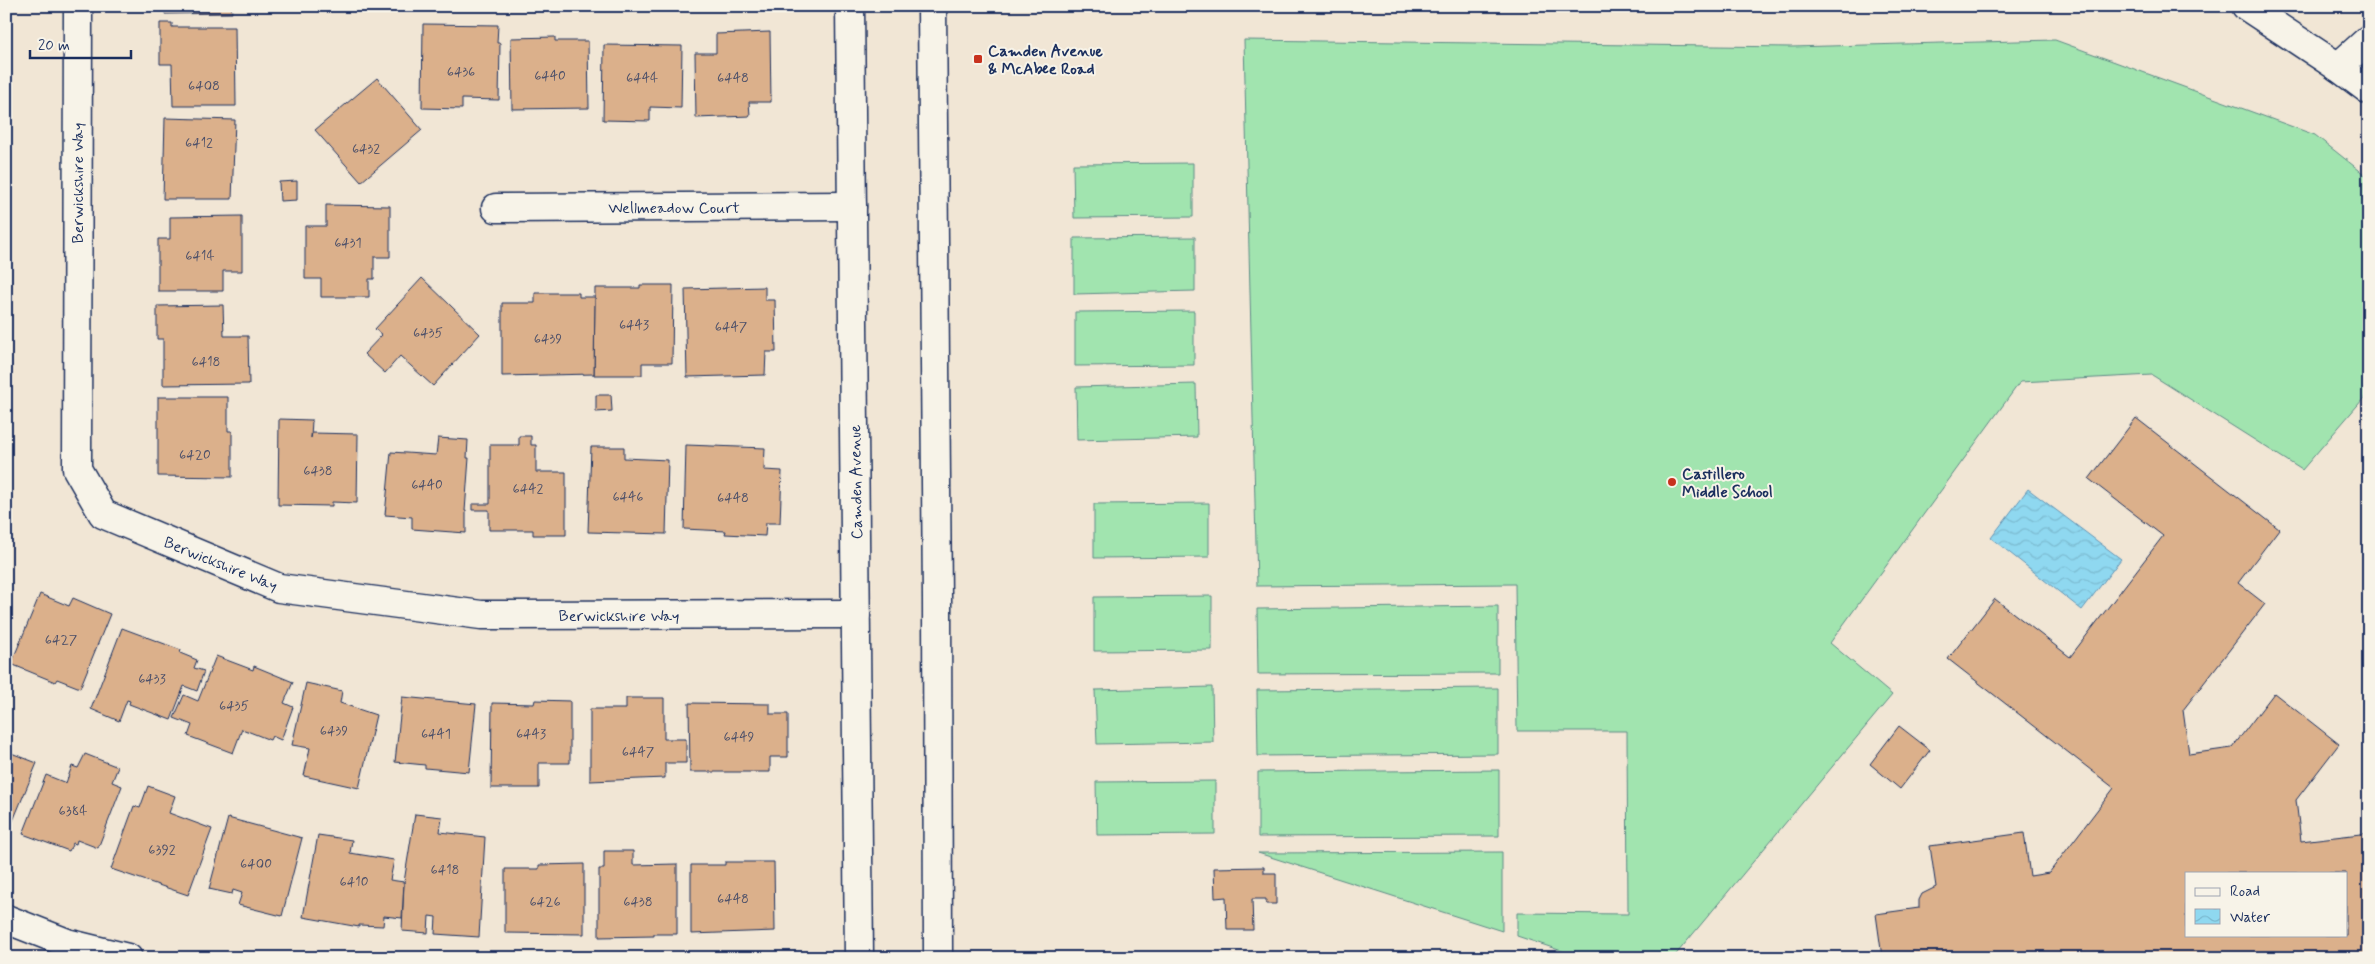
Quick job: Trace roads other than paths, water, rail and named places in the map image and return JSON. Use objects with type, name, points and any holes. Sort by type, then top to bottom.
[{"type":"street","name":"Berwickshire Way","points":[[78,6],[77,469],[103,514],[279,588],[481,615],[856,614]]},
{"type":"street","name":"Camden Avenue","points":[[850,6],[859,958]]},
{"type":"street","points":[[932,6],[938,958]]},
{"type":"street","points":[[2246,6],[2338,67],[2369,90]]},
{"type":"street","points":[[2338,67],[2369,39]]},
{"type":"street","name":"Wellmeadow Court","points":[[496,208],[852,206]]},
{"type":"street","points":[[6,919],[67,944],[128,958]]},
{"type":"water","points":[[2028,489],[2121,559],[2082,610],[1991,538]]},
{"type":"place","name":"Camden Avenue & McAbee Road","points":[[978,59]]},
{"type":"place","name":"Castillero Middle School","points":[[1672,482]]}]
